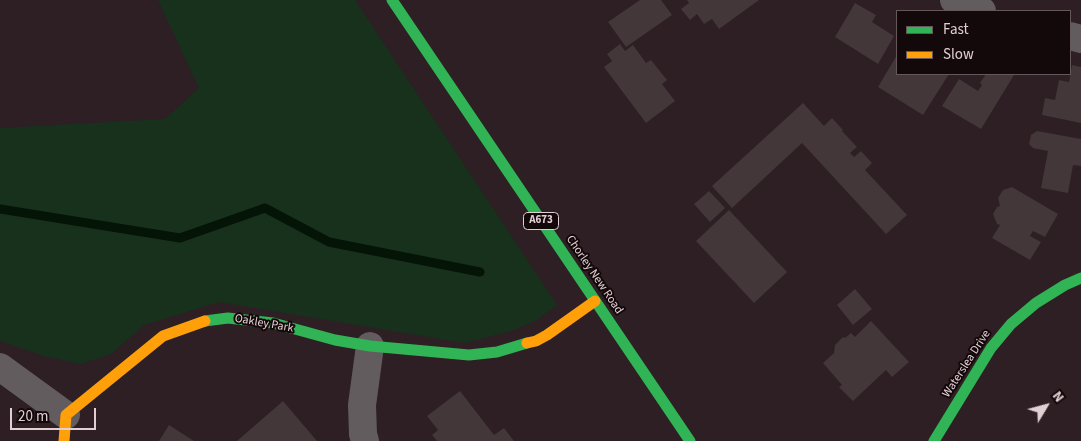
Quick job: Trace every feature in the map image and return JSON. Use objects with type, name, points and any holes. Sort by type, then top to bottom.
[{"type":"street","name":"Chorley New Road","points":[[392,0],[690,441]]},
{"type":"street","name":"Waterslea Drive","points":[[934,441],[991,348],[1011,324],[1036,303],[1081,278]]},
{"type":"street","name":"Oakley Park","points":[[0,367],[65,428],[163,336],[207,320],[228,318],[273,323],[335,340],[370,346],[469,355],[497,352],[536,341],[595,301]]},
{"type":"street","points":[[365,441],[362,405],[370,346]]},
{"type":"green space","points":[[158,0],[355,0],[557,305],[537,320],[511,331],[465,343],[219,302],[144,325],[111,354],[80,364],[44,356],[0,341],[0,128],[165,119],[199,88]]},
{"type":"building","points":[[640,0],[661,0],[672,15],[626,47],[608,22]]},
{"type":"building","points":[[687,0],[759,0],[719,29],[712,19],[704,24],[697,14],[690,20],[681,9],[689,3]]},
{"type":"building","points":[[855,3],[876,15],[872,22],[894,36],[878,64],[835,37]]},
{"type":"building","points":[[620,44],[625,51],[633,45],[646,63],[651,60],[667,80],[662,84],[675,101],[646,123],[604,67],[612,61],[607,54]]},
{"type":"building","points":[[896,57],[896,75],[948,75],[923,115],[878,87]]},
{"type":"building","points":[[1072,65],[1081,67],[1081,123],[1042,115],[1045,98],[1055,100],[1059,80],[1069,82]]},
{"type":"building","points":[[985,75],[1014,75],[981,129],[942,106],[959,79],[978,91],[982,85],[980,83]]},
{"type":"building","points":[[803,103],[824,126],[832,118],[857,147],[850,153],[854,157],[861,151],[872,163],[865,170],[907,215],[886,234],[802,143],[732,208],[712,186]]},
{"type":"building","points":[[1037,131],[1081,139],[1081,166],[1073,165],[1068,193],[1041,188],[1048,151],[1033,148],[1029,144],[1031,135]]},
{"type":"building","points":[[1012,187],[1058,214],[1045,237],[1033,231],[1030,236],[1041,242],[1030,260],[992,238],[1000,225],[997,224],[993,214],[997,207],[1000,206],[998,198],[1003,190]]},
{"type":"building","points":[[709,191],[725,208],[710,222],[694,204]]},
{"type":"building","points":[[729,210],[787,272],[754,303],[696,241]]},
{"type":"building","points":[[855,289],[872,309],[853,325],[837,305]]},
{"type":"building","points":[[871,321],[909,362],[892,377],[886,370],[853,401],[839,387],[842,385],[823,363],[834,353],[835,345],[843,337],[845,338],[851,333],[855,337]]},
{"type":"building","points":[[460,391],[494,435],[504,428],[514,441],[437,441],[432,435],[438,430],[427,416]]},
{"type":"building","points":[[283,401],[317,441],[237,441]]},
{"type":"building","points":[[169,425],[194,441],[159,441]]},
{"type":"waterway","points":[[0,209],[180,238],[265,208],[329,242],[480,272]]},
{"type":"traffic: fast","points":[[392,0],[690,441]]},
{"type":"traffic: fast","points":[[934,441],[991,348],[1011,324],[1036,303],[1065,285],[1081,278]]},
{"type":"traffic: fast","points":[[205,321],[228,318],[273,323],[335,340],[370,346],[469,355],[497,352],[527,343]]},
{"type":"traffic: slow","points":[[527,343],[547,335],[595,301]]},
{"type":"traffic: slow","points":[[64,441],[66,415],[163,336],[205,321]]}]
